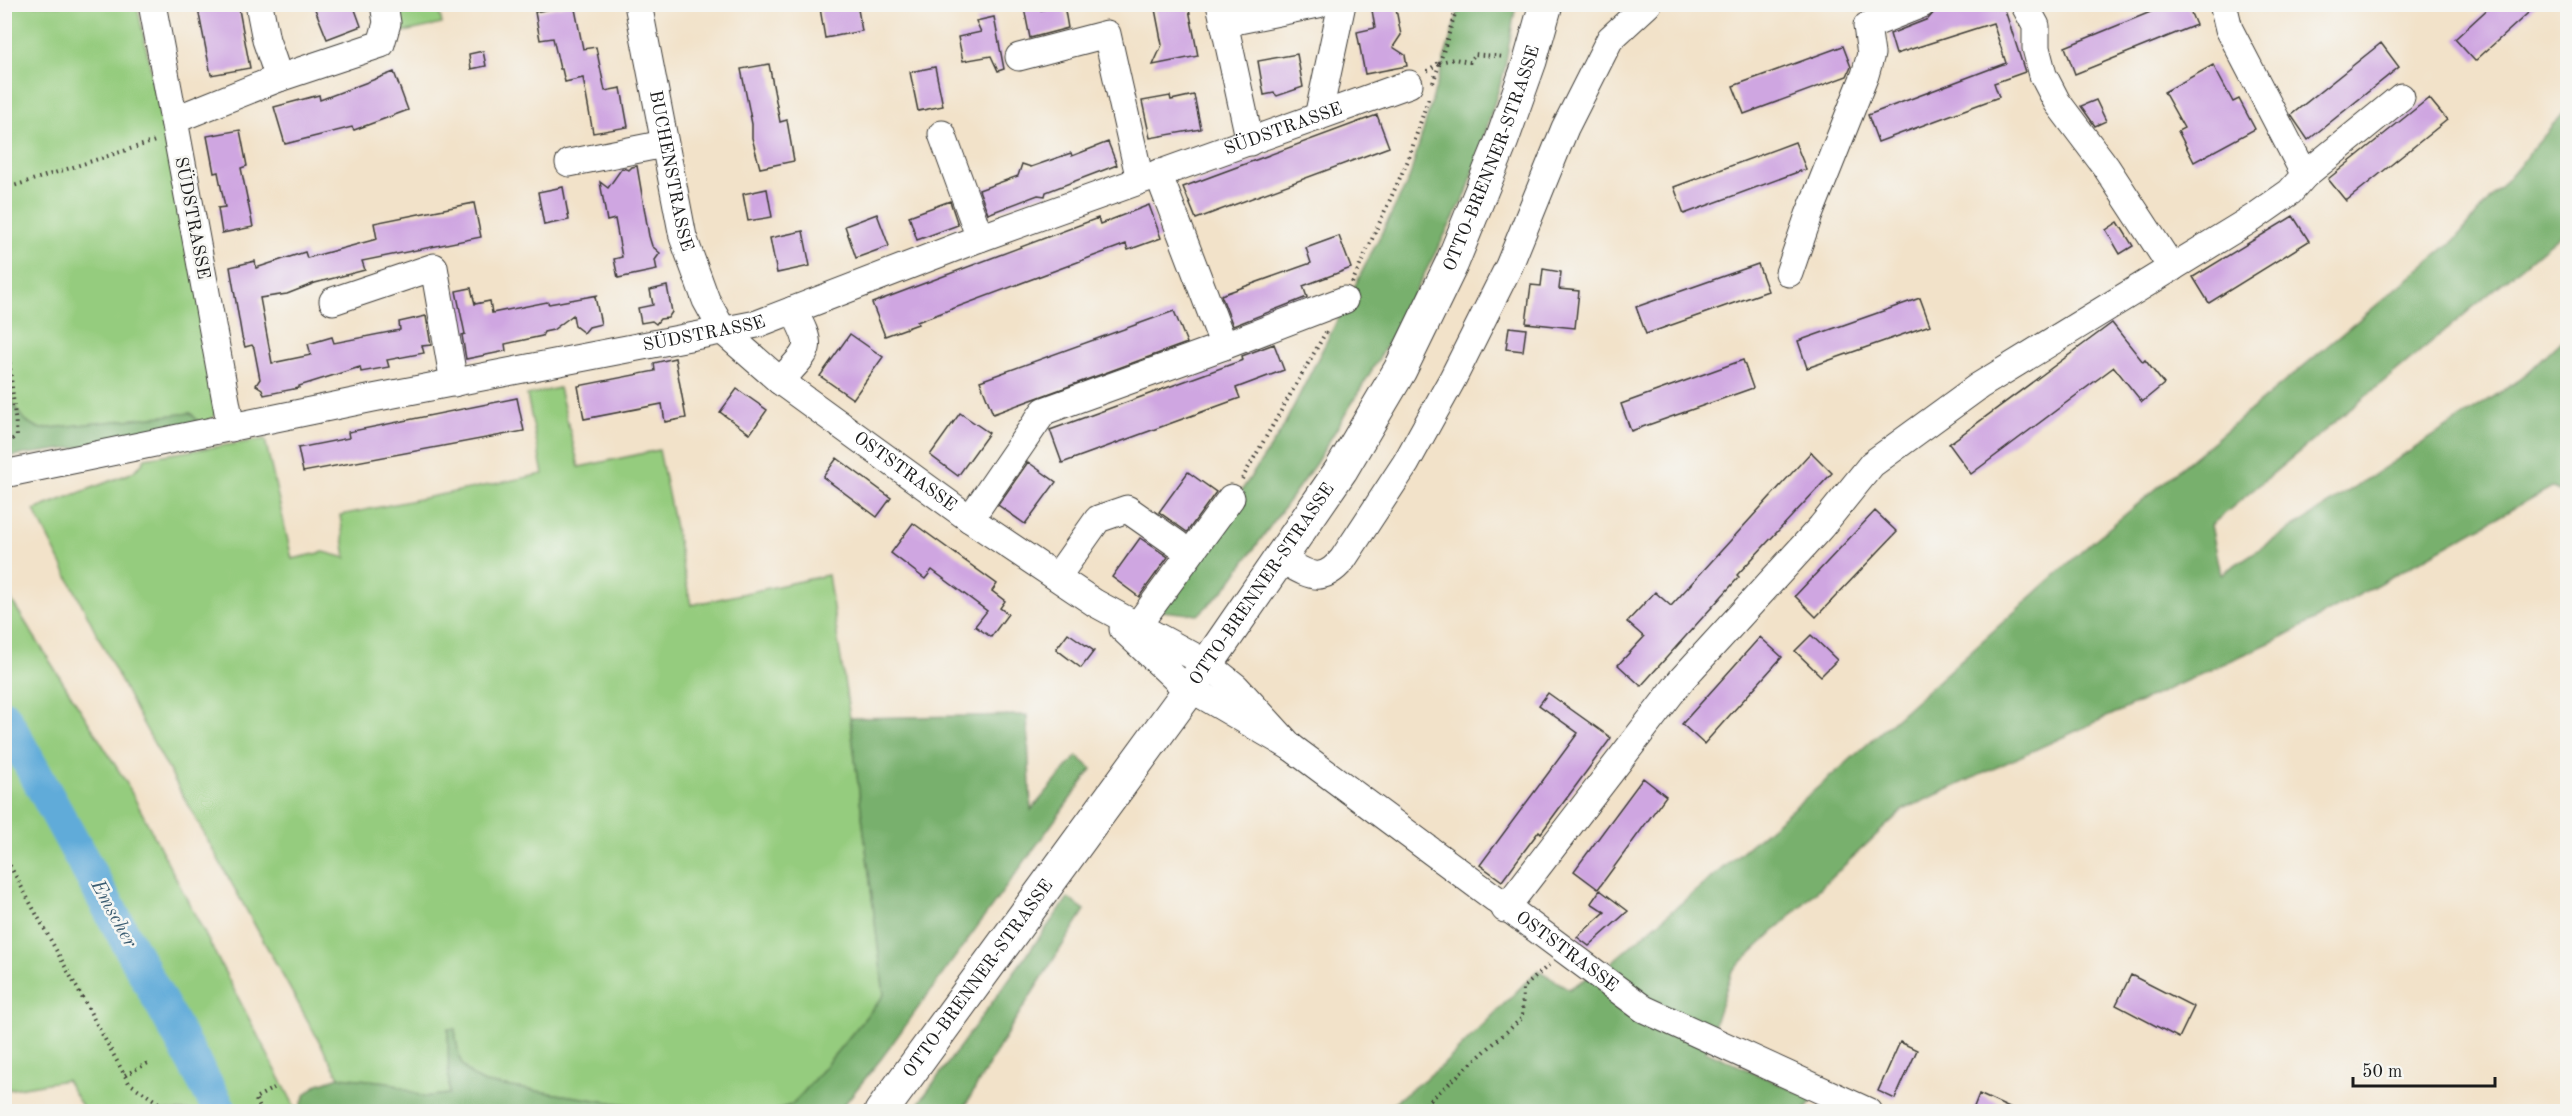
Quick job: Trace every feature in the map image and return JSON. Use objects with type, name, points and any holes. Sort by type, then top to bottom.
[{"type":"main road","name":"OTTO-BRENNER-STRASSE","points":[[881,1112],[1198,676],[1341,470],[1400,370],[1452,263],[1502,140],[1530,61],[1546,4]]},
{"type":"street","name":"SÜDSTRASSE","points":[[152,4],[231,428]]},
{"type":"street","points":[[259,4],[266,40],[279,78]]},
{"type":"street","points":[[175,127],[279,78],[381,44],[387,23],[384,4]]},
{"type":"street","name":"BUCHENSTRASSE","points":[[638,4],[683,237],[706,300],[723,331]]},
{"type":"street","points":[[1250,142],[1222,14],[1318,4]]},
{"type":"street","points":[[1318,117],[1342,4]]},
{"type":"street","points":[[1280,560],[1312,575],[1324,576],[1335,569],[1343,559],[1406,463],[1453,378],[1509,266],[1565,128],[1610,39],[1648,4]]},
{"type":"street","points":[[1790,273],[1809,215],[1865,75],[1871,54],[1867,26],[1922,4]]},
{"type":"street","points":[[2024,4],[2036,26],[2036,48],[2043,75],[2057,102],[2106,167],[2172,268]]},
{"type":"street","points":[[2223,4],[2229,29],[2305,175]]},
{"type":"street","points":[[1019,57],[1107,34],[1149,177],[1224,346]]},
{"type":"street","name":"SÜDSTRASSE","points":[[4,474],[758,324],[980,238],[1409,84]]},
{"type":"street","points":[[1505,909],[1682,679],[1821,527],[1872,464],[1979,386],[2172,268],[2290,192],[2305,175],[2401,97]]},
{"type":"street","points":[[942,134],[980,238]]},
{"type":"street","points":[[569,163],[664,144]]},
{"type":"street","points":[[333,301],[444,265],[454,383]]},
{"type":"street","points":[[970,519],[1044,411],[1344,300]]},
{"type":"street","points":[[780,381],[807,349],[808,337],[793,310]]},
{"type":"street","name":"OSTSTRASSE","points":[[723,331],[780,381],[970,519],[1095,603],[1137,626],[1198,676],[1505,909],[1644,1009],[1869,1112]]},
{"type":"street","points":[[1137,626],[1231,498]]},
{"type":"street","points":[[1057,577],[1098,519],[1127,509],[1177,544]]},
{"type":"street","name":"OSTSTRASSE","points":[[1095,603],[1178,681],[1198,676]]},
{"type":"path","points":[[1231,498],[1344,300],[1409,158],[1458,4]]},
{"type":"path","points":[[1409,84],[1440,62],[1454,59],[1470,62],[1474,54],[1530,61]]},
{"type":"path","points":[[4,189],[175,127]]},
{"type":"path","points":[[4,309],[17,436],[4,445]]},
{"type":"path","points":[[4,855],[129,1083],[172,1112]]},
{"type":"path","points":[[1417,1112],[1522,1018],[1523,988],[1564,951]]},
{"type":"path","points":[[125,1075],[148,1064]]},
{"type":"path","points":[[262,1112],[255,1098],[274,1088]]},
{"type":"green space","points":[[4,5],[137,5],[222,401],[212,419],[199,423],[191,413],[41,429],[23,418],[17,410],[10,392],[4,360]]},
{"type":"green space","points":[[398,5],[438,5],[442,24],[404,32]]},
{"type":"green space","points":[[1460,5],[1516,5],[1504,72],[1467,192],[1390,340],[1316,463],[1225,589],[1198,615],[1161,611],[1280,433],[1409,179]]},
{"type":"green space","points":[[2567,109],[2567,229],[2211,525],[2221,574],[2521,379],[2567,335],[2567,495],[2552,487],[2289,634],[1903,810],[1732,971],[1706,1051],[1813,1099],[1805,1111],[1381,1112],[1442,1066],[1538,970],[1569,989],[1607,966],[1843,766],[2091,543],[2457,238]]},
{"type":"green space","points":[[4,360],[10,392],[17,410],[23,418],[41,429],[191,413],[199,423],[81,447],[5,457]]},
{"type":"green space","points":[[559,388],[579,467],[659,450],[691,605],[828,575],[850,718],[884,995],[802,1094],[791,1105],[774,1111],[668,1111],[485,1083],[464,1068],[459,1056],[455,1030],[448,1030],[449,1094],[423,1097],[388,1082],[339,1077],[136,711],[34,510],[131,473],[141,465],[145,458],[265,439],[292,559],[324,552],[346,558],[340,515],[543,474],[527,395]]},
{"type":"green space","points":[[5,590],[126,782],[297,1111],[85,1111],[66,1080],[5,1090]]},
{"type":"green space","points":[[1027,715],[1031,810],[1077,756],[1092,769],[881,1059],[839,1111],[774,1111],[791,1105],[802,1094],[884,995],[850,718]]},
{"type":"green space","points":[[1068,898],[1085,910],[1012,1025],[965,1106],[958,1111],[913,1111]]},
{"type":"green space","points":[[448,1029],[455,1029],[459,1055],[464,1068],[485,1083],[668,1111],[298,1111],[306,1094],[316,1085],[339,1077],[388,1082],[423,1097],[449,1094]]},
{"type":"building","points":[[197,4],[238,4],[250,68],[211,75]]},
{"type":"building","points":[[313,4],[353,4],[361,26],[327,39]]},
{"type":"building","points":[[574,4],[583,49],[596,47],[605,91],[621,88],[628,127],[593,133],[583,78],[565,82],[553,38],[540,40],[535,12]]},
{"type":"building","points":[[840,4],[857,4],[862,31],[825,38],[820,8]]},
{"type":"building","points":[[1154,4],[1188,4],[1198,56],[1153,65],[1162,45]]},
{"type":"building","points":[[1371,4],[1395,4],[1401,35],[1393,47],[1405,55],[1407,66],[1365,74],[1357,32],[1375,28]]},
{"type":"building","points":[[1952,4],[2003,4],[2025,72],[1994,83],[1999,97],[1878,142],[1868,115],[2006,63],[1993,23],[1896,54],[1890,34],[1928,19],[1936,10]]},
{"type":"building","points":[[2170,4],[2187,4],[2196,25],[2075,74],[2065,47]]},
{"type":"building","points":[[2493,4],[2538,4],[2475,61],[2455,39]]},
{"type":"building","points":[[1040,5],[1041,10],[1064,5],[1068,28],[1030,38],[1024,8]]},
{"type":"building","points":[[994,17],[1004,69],[998,71],[991,56],[963,61],[958,37],[981,32],[976,21]]},
{"type":"building","points":[[2381,43],[2399,67],[2308,140],[2291,115]]},
{"type":"building","points":[[1843,46],[1851,67],[1847,76],[1744,114],[1733,86]]},
{"type":"building","points":[[483,51],[486,66],[471,69],[469,54]]},
{"type":"building","points":[[1297,54],[1303,87],[1277,96],[1274,93],[1264,95],[1258,61]]},
{"type":"building","points":[[769,64],[780,122],[787,120],[794,161],[760,168],[752,138],[752,124],[741,69]]},
{"type":"building","points":[[2213,65],[2233,102],[2239,99],[2255,129],[2194,162],[2178,131],[2184,128],[2164,92]]},
{"type":"building","points":[[935,67],[943,106],[918,111],[910,72]]},
{"type":"building","points":[[394,72],[408,110],[354,130],[352,127],[285,144],[274,107],[319,95],[320,100]]},
{"type":"building","points":[[1194,95],[1201,129],[1150,138],[1142,101],[1170,96],[1171,100]]},
{"type":"building","points":[[2429,98],[2447,120],[2346,201],[2328,179]]},
{"type":"building","points":[[2096,100],[2106,121],[2095,126],[2081,106]]},
{"type":"building","points":[[1377,115],[1389,147],[1196,219],[1183,187]]},
{"type":"building","points":[[240,130],[247,166],[241,168],[253,227],[222,233],[218,208],[225,207],[218,172],[214,173],[207,136]]},
{"type":"building","points":[[1108,142],[1117,165],[1046,192],[1045,196],[1038,195],[988,214],[979,190],[1018,176],[1022,164],[1031,167],[1071,153],[1072,156]]},
{"type":"building","points":[[1795,142],[1806,169],[1684,214],[1674,187]]},
{"type":"building","points":[[637,166],[649,236],[652,246],[660,253],[655,260],[657,270],[618,278],[614,259],[622,257],[615,219],[607,221],[600,182],[608,188],[622,168],[629,170]]},
{"type":"building","points":[[563,187],[569,220],[544,225],[538,192]]},
{"type":"building","points":[[767,189],[772,217],[748,221],[743,194]]},
{"type":"building","points":[[950,201],[958,225],[917,240],[909,216]]},
{"type":"building","points":[[474,203],[481,237],[362,261],[365,270],[315,283],[287,294],[260,298],[272,363],[311,355],[308,344],[332,337],[334,343],[400,330],[399,322],[426,316],[431,345],[422,346],[424,353],[387,360],[389,367],[361,372],[360,367],[299,386],[299,388],[264,395],[262,389],[256,385],[260,379],[254,348],[252,345],[245,347],[242,337],[230,267],[255,261],[256,268],[305,252],[307,258],[377,239],[374,223]]},
{"type":"building","points":[[1149,205],[1161,238],[1128,250],[1126,244],[885,336],[872,303],[1098,218],[1100,224]]},
{"type":"building","points":[[877,214],[889,246],[856,258],[845,226]]},
{"type":"building","points":[[2293,216],[2309,241],[2209,303],[2193,277]]},
{"type":"building","points":[[2118,222],[2133,246],[2120,254],[2106,230]]},
{"type":"building","points":[[803,231],[810,266],[777,273],[770,238]]},
{"type":"building","points":[[1339,236],[1351,268],[1303,286],[1307,297],[1233,326],[1221,295],[1311,263],[1306,248]]},
{"type":"building","points":[[1758,264],[1768,291],[1646,334],[1636,307]]},
{"type":"building","points":[[1543,269],[1561,272],[1559,289],[1579,291],[1575,328],[1526,323],[1531,285],[1541,286]]},
{"type":"building","points":[[667,286],[672,312],[668,318],[660,319],[656,324],[652,321],[641,323],[638,308],[653,305],[650,290]]},
{"type":"building","points":[[471,288],[475,304],[490,301],[492,313],[598,295],[595,297],[601,324],[589,327],[584,333],[575,326],[573,315],[553,330],[544,332],[542,336],[505,344],[506,351],[466,359],[462,335],[465,334],[456,291]]},
{"type":"building","points":[[1920,298],[1930,325],[1807,368],[1798,341]]},
{"type":"building","points":[[1174,311],[1187,343],[993,414],[980,381]]},
{"type":"building","points":[[2112,323],[2164,384],[2142,402],[2114,367],[1971,474],[1949,444]]},
{"type":"building","points":[[1509,327],[1526,329],[1523,351],[1506,349]]},
{"type":"building","points":[[850,334],[883,357],[853,399],[820,376]]},
{"type":"building","points":[[1274,344],[1284,370],[1236,388],[1240,398],[1062,463],[1050,430],[1243,360],[1242,356]]},
{"type":"building","points":[[675,358],[686,418],[665,422],[662,404],[584,419],[578,386],[655,371],[654,363]]},
{"type":"building","points":[[1743,360],[1753,388],[1631,431],[1621,404]]},
{"type":"building","points":[[737,389],[767,410],[750,434],[720,412]]},
{"type":"building","points":[[517,398],[524,431],[303,472],[298,448],[349,438],[348,432]]},
{"type":"building","points":[[960,413],[989,433],[958,476],[930,455]]},
{"type":"building","points":[[1811,452],[1832,473],[1737,575],[1739,577],[1641,686],[1618,665],[1644,637],[1627,622],[1655,592],[1671,606]]},
{"type":"building","points":[[837,458],[891,498],[877,517],[823,477]]},
{"type":"building","points":[[1028,462],[1056,482],[1025,524],[998,505]]},
{"type":"building","points":[[1188,472],[1216,492],[1187,532],[1159,512]]},
{"type":"building","points":[[1875,511],[1897,532],[1816,617],[1795,596]]},
{"type":"building","points":[[913,523],[997,584],[992,591],[1005,601],[1000,608],[1008,614],[991,637],[975,626],[987,611],[932,570],[925,579],[891,553]]},
{"type":"building","points":[[1140,538],[1168,557],[1139,597],[1112,577]]},
{"type":"building","points":[[1068,633],[1094,651],[1081,668],[1056,649]]},
{"type":"building","points":[[1811,635],[1837,660],[1821,676],[1795,651]]},
{"type":"building","points":[[1760,637],[1782,657],[1704,744],[1682,724]]},
{"type":"building","points":[[1548,693],[1611,738],[1541,833],[1539,831],[1502,881],[1480,865],[1578,733],[1539,705]]},
{"type":"building","points":[[1643,778],[1666,796],[1598,889],[1574,871]]},
{"type":"building","points":[[1600,890],[1628,911],[1589,946],[1577,937],[1605,912],[1591,903]]},
{"type":"building","points":[[2131,975],[2194,1007],[2179,1038],[2116,1005]]},
{"type":"building","points":[[1900,1042],[1917,1050],[1895,1099],[1878,1091]]},
{"type":"building","points":[[1979,1094],[2018,1112],[1972,1112]]},
{"type":"waterway","name":"Emscher","points":[[4,717],[221,1112]]}]
